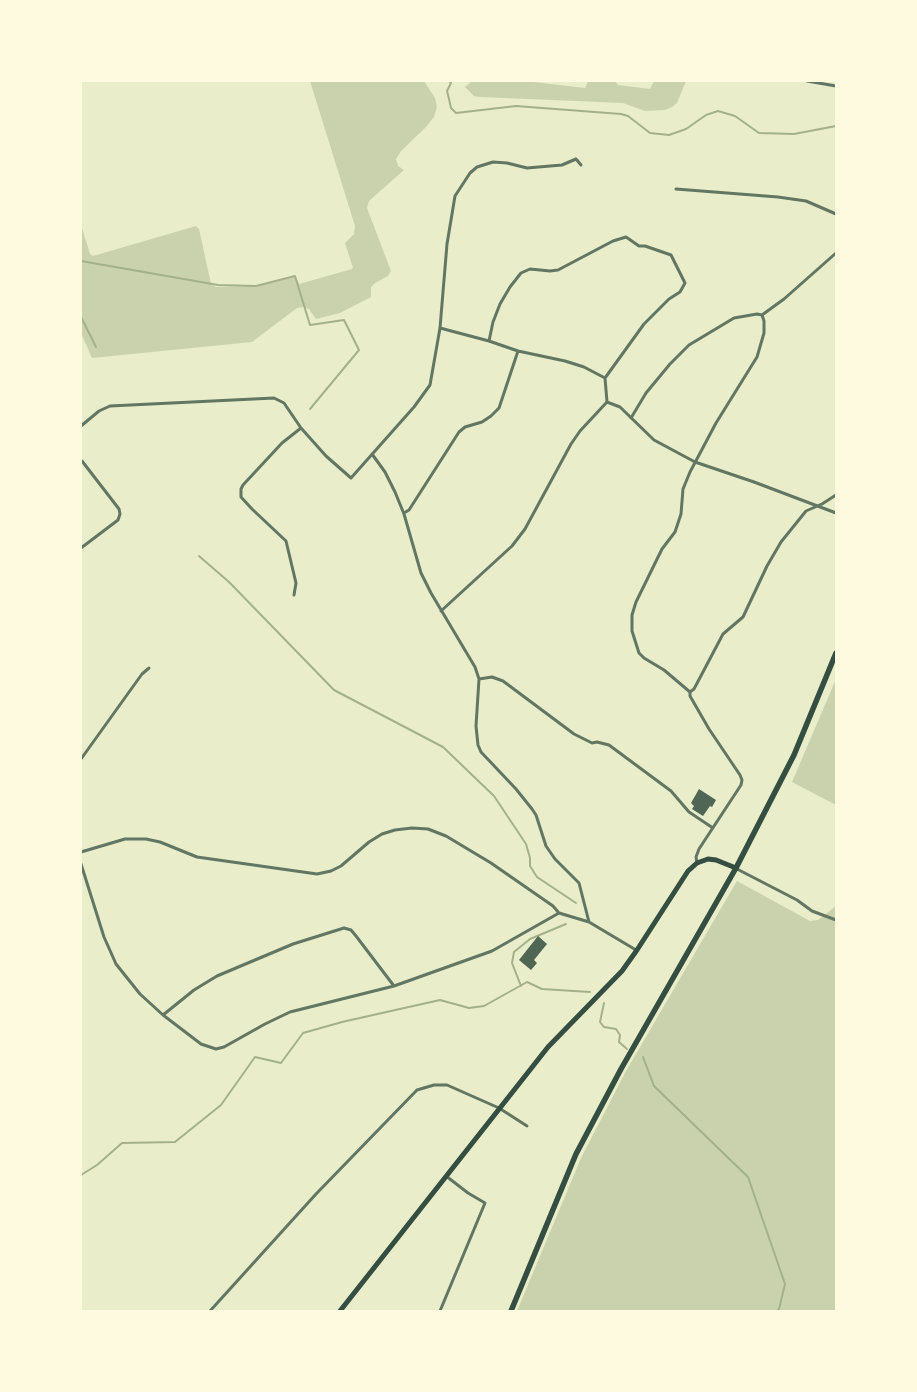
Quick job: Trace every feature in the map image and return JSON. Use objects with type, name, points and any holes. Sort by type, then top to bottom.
[{"type":"main road","points":[[511,1311],[576,1154],[621,1069],[736,868],[794,755],[836,653]]},
{"type":"main road","points":[[340,1311],[548,1047],[606,987],[637,950],[688,871],[697,863],[708,860],[716,860],[736,868]]},
{"type":"street","points":[[807,81],[836,86]]},
{"type":"street","points":[[81,426],[99,411],[110,406],[274,398],[284,403],[301,428],[326,456],[351,478],[414,407],[430,385],[440,328],[447,244],[455,196],[470,173],[477,167],[493,162],[527,168],[562,165],[576,159],[581,165]]},
{"type":"street","points":[[676,189],[806,201],[836,214]]},
{"type":"street","points":[[441,611],[512,546],[525,529],[571,444],[580,431],[607,402],[605,378],[644,324],[669,299],[680,292],[685,283],[671,255],[645,246],[638,246],[626,237],[613,241],[558,270],[530,269],[521,274],[510,286],[500,304],[493,322],[490,341]]},
{"type":"street","points":[[762,316],[836,253]]},
{"type":"street","points":[[631,418],[646,393],[689,345],[734,318],[757,314],[762,316]]},
{"type":"street","points":[[697,863],[696,857],[699,849],[741,785],[742,780],[709,729],[690,696],[690,692],[664,670],[639,653],[632,631],[632,615],[636,602],[662,549],[675,532],[681,514],[683,489],[695,462],[716,423],[757,358],[764,333],[762,316]]},
{"type":"street","points":[[440,328],[490,341],[518,351],[565,361],[584,367],[605,378]]},
{"type":"street","points":[[404,514],[409,510],[459,432],[465,426],[482,422],[499,408],[518,351]]},
{"type":"street","points":[[607,402],[620,407],[654,440],[695,462],[754,482],[836,514]]},
{"type":"street","points":[[294,595],[296,583],[286,541],[241,497],[240,489],[282,443],[301,428]]},
{"type":"street","points":[[372,454],[385,472],[404,514],[422,572],[441,611],[471,660],[479,680],[476,726],[481,752],[532,809],[536,815],[546,846],[555,859],[579,882],[589,922]]},
{"type":"street","points":[[81,548],[118,520],[120,514],[119,509],[82,461]]},
{"type":"street","points":[[690,692],[694,689],[723,634],[743,618],[767,566],[781,542],[806,510],[836,496]]},
{"type":"street","points":[[81,759],[142,674],[149,668]]},
{"type":"street","points":[[479,680],[492,677],[504,681],[574,734],[592,743],[597,742],[609,745],[671,791],[689,812],[713,828]]},
{"type":"street","points":[[81,852],[125,839],[146,839],[160,842],[197,857],[317,874],[341,866],[369,842],[382,834],[412,828],[428,830],[446,836],[491,863],[553,906],[558,913],[589,922],[637,950]]},
{"type":"street","points":[[81,864],[104,937],[116,964],[140,994],[163,1015],[201,1044],[216,1049],[224,1047],[290,1012],[394,986],[492,951],[558,913]]},
{"type":"street","points":[[736,868],[797,900],[812,911],[836,920]]},
{"type":"street","points":[[163,1015],[194,990],[217,976],[293,944],[344,928],[351,930],[394,986]]},
{"type":"street","points":[[210,1311],[316,1194],[417,1090],[434,1084],[447,1086],[499,1108],[527,1126]]},
{"type":"street","points":[[440,1311],[485,1203],[468,1193],[446,1175]]},
{"type":"green space","points":[[310,81],[424,81],[435,98],[437,107],[434,117],[401,151],[396,159],[398,166],[404,170],[369,201],[367,208],[391,271],[388,276],[371,287],[371,297],[340,313],[316,319],[309,309],[297,308],[252,342],[92,358],[81,333],[81,225],[90,254],[93,256],[196,226],[199,229],[211,284],[216,287],[254,286],[293,276],[296,277],[299,284],[353,268],[345,243],[354,234],[355,226]]},
{"type":"green space","points":[[472,81],[525,81],[585,88],[588,81],[615,81],[618,85],[650,89],[654,81],[686,81],[677,103],[672,107],[665,110],[645,111],[623,103],[474,96],[465,87]]},
{"type":"green space","points":[[836,679],[836,805],[792,782]]},
{"type":"green space","points":[[737,881],[810,921],[818,920],[836,906],[836,1311],[517,1311],[581,1158],[626,1071]]},
{"type":"building","points":[[699,789],[716,800],[703,816],[692,809],[694,806],[691,803]]},
{"type":"building","points":[[538,936],[547,944],[534,960],[537,963],[531,970],[519,960]]},
{"type":"waterway","points":[[449,81],[451,83],[447,91],[451,108],[456,113],[516,106],[621,114],[628,116],[650,133],[669,135],[686,129],[706,115],[718,111],[735,116],[759,133],[794,134],[836,126]]},
{"type":"waterway","points":[[81,261],[218,285],[256,286],[295,276],[310,325],[344,320],[359,350],[310,409]]},
{"type":"waterway","points":[[81,317],[96,347]]},
{"type":"waterway","points":[[199,556],[229,582],[334,690],[443,747],[494,796],[526,844],[530,866],[537,877],[576,903]]},
{"type":"waterway","points":[[521,986],[512,963],[514,952],[530,939],[566,924]]},
{"type":"waterway","points":[[81,1175],[97,1165],[122,1143],[175,1142],[221,1105],[255,1057],[281,1063],[303,1033],[342,1022],[440,1000],[469,1008],[484,1006],[527,982],[542,989],[590,992]]},
{"type":"waterway","points":[[604,1003],[600,1022],[604,1027],[616,1029],[620,1035],[619,1042],[627,1049]]},
{"type":"waterway","points":[[643,1057],[654,1086],[748,1177],[785,1284],[777,1311]]}]
